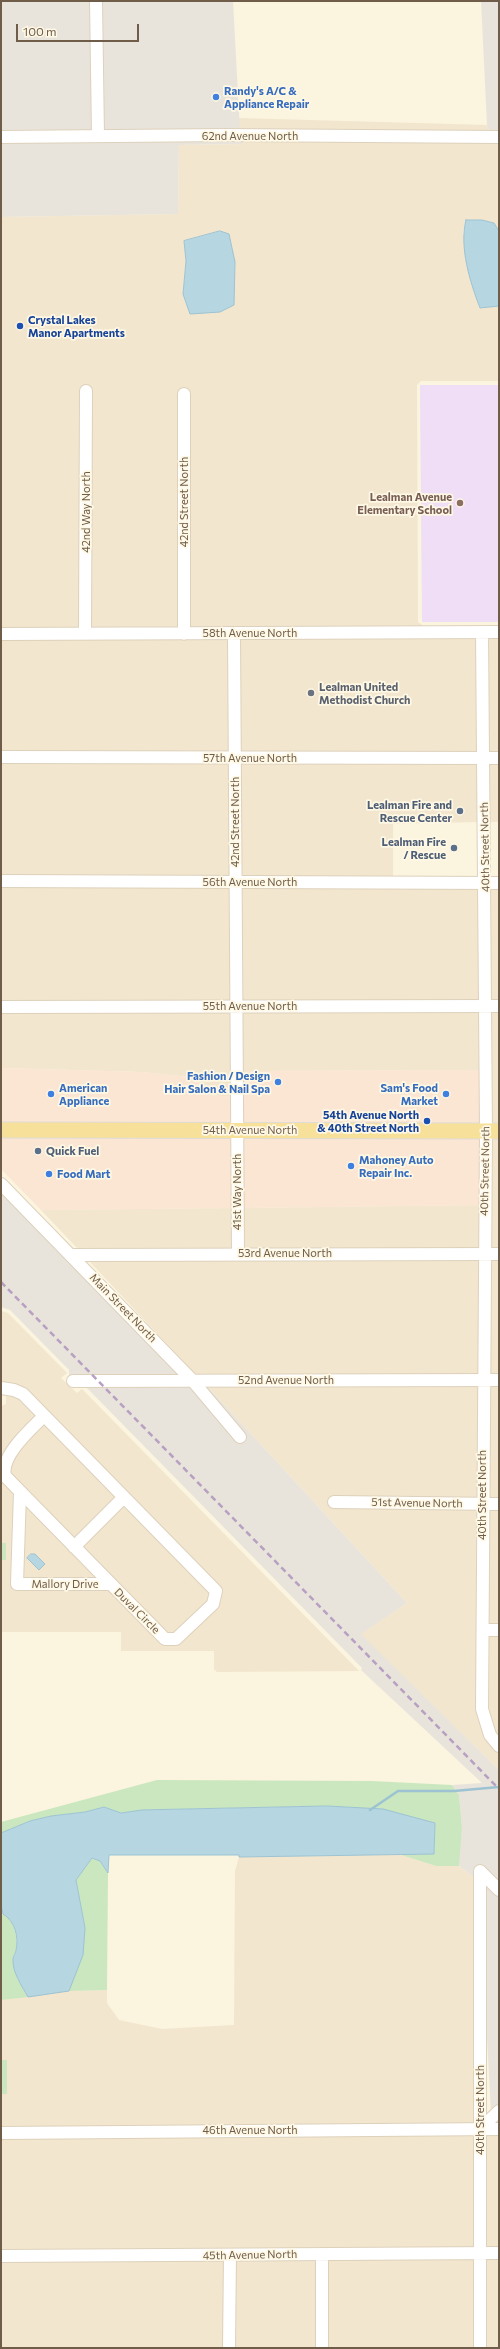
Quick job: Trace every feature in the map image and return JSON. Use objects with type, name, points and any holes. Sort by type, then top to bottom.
[{"type":"main road","name":"54th Avenue North","points":[[1,1130],[492,1131]]},
{"type":"street","points":[[96,1],[98,136]]},
{"type":"street","name":"62nd Avenue North","points":[[1,137],[499,137]]},
{"type":"street","name":"42nd Way North","points":[[86,392],[86,633]]},
{"type":"street","name":"42nd Street North","points":[[184,394],[184,634]]},
{"type":"street","name":"40th Street North","points":[[482,632],[485,1006],[492,1131],[484,1254],[482,1710],[490,1735],[499,1746]]},
{"type":"street","name":"58th Avenue North","points":[[1,634],[499,632]]},
{"type":"street","name":"42nd Street North","points":[[234,634],[237,1130]]},
{"type":"street","name":"57th Avenue North","points":[[1,757],[499,758]]},
{"type":"street","name":"56th Avenue North","points":[[1,881],[499,883]]},
{"type":"street","name":"55th Avenue North","points":[[1,1007],[499,1006]]},
{"type":"street","name":"41st Way North","points":[[237,1130],[238,1253]]},
{"type":"street","name":"Main Street North","points":[[1,1184],[72,1255],[192,1380],[240,1437]]},
{"type":"street","name":"53rd Avenue North","points":[[72,1255],[238,1253],[499,1254]]},
{"type":"street","name":"52nd Avenue North","points":[[73,1381],[499,1380]]},
{"type":"street","points":[[1,1388],[21,1393]]},
{"type":"street","points":[[1,1396],[21,1393]]},
{"type":"street","name":"Duval Circle","points":[[21,1393],[44,1416],[213,1587],[216,1595],[213,1604],[183,1635],[172,1640],[165,1639],[2,1472],[4,1459],[44,1416]]},
{"type":"street","name":"Mallory Drive","points":[[20,1492],[17,1584],[110,1584]]},
{"type":"street","points":[[74,1547],[124,1497]]},
{"type":"street","name":"51st Avenue North","points":[[334,1502],[499,1504]]},
{"type":"street","points":[[483,1630],[499,1630]]},
{"type":"street","name":"40th Street North","points":[[480,2348],[480,1871],[499,1890]]},
{"type":"street","points":[[480,2129],[499,2111]]},
{"type":"street","name":"46th Avenue North","points":[[1,2133],[499,2129]]},
{"type":"street","name":"45th Avenue North","points":[[1,2256],[499,2253]]},
{"type":"street","points":[[322,2254],[322,2348]]},
{"type":"street","points":[[229,2348],[230,2255]]},
{"type":"shaded area","points":[[1,1],[92,1],[93,131],[1,132]]},
{"type":"shaded area","points":[[101,1],[233,1],[240,131],[102,131]]},
{"type":"shaded area","points":[[481,1],[499,1],[499,132],[490,133],[487,125]]},
{"type":"shaded area","points":[[238,118],[487,125],[490,133],[240,131]]},
{"type":"shaded area","points":[[242,140],[499,142],[499,231],[494,223],[482,220],[466,220],[463,232],[479,308],[499,306],[499,381],[421,381],[417,385],[418,622],[425,627],[189,629],[189,389],[180,389],[180,629],[90,629],[90,387],[82,387],[81,629],[1,629],[1,217],[178,214],[179,145],[242,144]],"holes":[[[220,231],[183,294],[186,261],[184,241]]]},
{"type":"shaded area","points":[[242,140],[242,144],[179,145],[178,214],[1,217],[1,142]]},
{"type":"shaded area","name":"Lealman Avenue Elementary School","points":[[420,385],[499,385],[499,622],[422,622]]},
{"type":"shaded area","points":[[477,637],[479,754],[239,753],[239,638]]},
{"type":"shaded area","points":[[486,637],[499,637],[499,754],[487,754]]},
{"type":"shaded area","points":[[1,638],[230,638],[230,753],[1,752]]},
{"type":"shaded area","points":[[1,762],[230,762],[231,877],[1,876]]},
{"type":"shaded area","points":[[239,762],[479,763],[480,822],[393,824],[393,877],[239,877]]},
{"type":"shaded area","points":[[488,763],[499,763],[499,822],[489,822]]},
{"type":"shaded area","points":[[1,886],[231,887],[231,1001],[1,1002]]},
{"type":"shaded area","points":[[239,887],[481,888],[481,1001],[240,1001]]},
{"type":"shaded area","points":[[489,888],[499,888],[499,1001],[490,1001]]},
{"type":"shaded area","points":[[1,1011],[231,1011],[232,1097],[198,1094],[199,1078],[142,1072],[1,1068]]},
{"type":"shaded area","points":[[240,1011],[481,1011],[481,1070],[246,1071],[241,1098]]},
{"type":"shaded area","points":[[490,1011],[499,1011],[499,1126],[490,1126]]},
{"type":"shaded area","points":[[1,1068],[142,1072],[199,1078],[198,1094],[232,1097],[233,1126],[1,1125]]},
{"type":"shaded area","points":[[481,1070],[482,1126],[241,1126],[241,1098],[246,1071]]},
{"type":"shaded area","points":[[1,1134],[233,1135],[233,1208],[41,1210],[1,1169]]},
{"type":"shaded area","points":[[241,1135],[482,1135],[480,1205],[242,1208]]},
{"type":"shaded area","points":[[490,1135],[499,1135],[499,1249],[488,1249]]},
{"type":"shaded area","points":[[1,1190],[181,1376],[69,1376],[69,1370],[10,1310],[1,1307]]},
{"type":"shaded area","points":[[480,1205],[480,1249],[242,1249],[242,1208]]},
{"type":"shaded area","points":[[233,1208],[233,1249],[79,1250],[41,1210]]},
{"type":"shaded area","points":[[479,1258],[479,1375],[197,1376],[88,1260]]},
{"type":"shaded area","points":[[488,1258],[499,1258],[499,1375],[488,1375]]},
{"type":"shaded area","points":[[1,1311],[8,1313],[67,1373],[61,1378],[77,1393],[82,1389],[359,1671],[217,1672],[214,1669],[214,1651],[121,1651],[121,1632],[1,1632],[1,1406],[6,1404],[6,1382],[1,1382]]},
{"type":"shaded area","points":[[487,1384],[499,1384],[499,1499],[486,1499]]},
{"type":"shaded area","points":[[190,1385],[240,1444],[246,1437],[202,1385],[206,1385],[407,1603],[361,1634],[499,1770],[499,1884],[484,1866],[480,1864],[476,1866],[477,1880],[458,1865],[462,1827],[459,1795],[452,1785],[482,1783],[361,1670],[362,1668],[85,1386]]},
{"type":"shaded area","points":[[206,1385],[479,1385],[478,1509],[487,1739],[499,1753],[499,1770],[360,1634],[407,1603]]},
{"type":"shaded area","points":[[486,1509],[499,1509],[499,1625],[487,1625]]},
{"type":"shaded area","points":[[487,1635],[499,1635],[499,1739],[494,1733],[486,1709]]},
{"type":"shaded area","points":[[398,1854],[436,1866],[459,1866],[477,1880],[477,2124],[1,2128],[1,2000],[59,1991],[107,1990],[107,2003],[119,2020],[162,2029],[234,2025],[235,1871],[239,1857]]},
{"type":"shaded area","points":[[484,1882],[499,1896],[499,2105],[491,2113],[485,2000]]},
{"type":"shaded area","points":[[476,2134],[475,2248],[1,2251],[1,2138]]},
{"type":"shaded area","points":[[485,2134],[499,2134],[499,2248],[484,2248]]},
{"type":"shaded area","points":[[475,2257],[475,2348],[326,2348],[326,2258]]},
{"type":"shaded area","points":[[484,2257],[499,2257],[499,2348],[484,2348]]},
{"type":"shaded area","points":[[317,2258],[317,2348],[234,2348],[234,2260]]},
{"type":"shaded area","points":[[1,2260],[226,2260],[225,2348],[1,2348]]},
{"type":"green space","points":[[1,1543],[6,1543],[6,1560],[1,1560]]},
{"type":"green space","points":[[157,1780],[372,1781],[452,1785],[459,1795],[462,1827],[459,1866],[436,1866],[398,1854],[434,1854],[435,1823],[353,1808],[327,1806],[142,1810],[121,1813],[104,1807],[85,1812],[51,1816],[30,1821],[1,1833],[1,1822]]},
{"type":"green space","points":[[92,1858],[100,1861],[108,1873],[107,1990],[69,1991],[85,1928],[76,1880]]},
{"type":"green space","points":[[1,1905],[3,1914],[11,1922],[16,1934],[17,1940],[13,1958],[17,1977],[28,1997],[1,2000]]},
{"type":"green space","points":[[1,2060],[7,2060],[7,2094],[1,2094]]},
{"type":"water","points":[[466,220],[482,220],[494,223],[499,231],[499,306],[480,308],[469,276],[465,253],[464,230]]},
{"type":"water","points":[[220,231],[229,234],[235,262],[234,305],[220,312],[190,314],[183,294],[186,261],[184,241]]},
{"type":"water","points":[[31,1554],[35,1554],[45,1564],[39,1570],[27,1558]]},
{"type":"water","points":[[327,1806],[383,1809],[435,1823],[434,1854],[239,1857],[239,1855],[109,1855],[108,1873],[100,1861],[92,1858],[76,1880],[85,1928],[83,1955],[69,1991],[28,1997],[18,1979],[13,1964],[13,1958],[17,1945],[15,1930],[11,1921],[3,1914],[1,1905],[1,1833],[30,1821],[51,1816],[85,1812],[104,1807],[121,1813],[142,1810]]},
{"type":"waterway","points":[[370,1810],[398,1791],[454,1791],[499,1787]]},
{"type":"railway","points":[[1,1282],[499,1789]]},
{"type":"place","name":"Randy's A/C & Appliance Repair","points":[[216,97]]},
{"type":"place","name":"Crystal Lakes Manor Apartments","points":[[20,326]]},
{"type":"place","name":"Lealman Avenue Elementary School","points":[[460,503]]},
{"type":"place","name":"Lealman United Methodist Church","points":[[311,693]]},
{"type":"place","name":"Lealman Fire and Rescue Center","points":[[460,811]]},
{"type":"place","name":"Lealman Fire / Rescue","points":[[454,848]]},
{"type":"place","name":"Fashion / Design Hair Salon & Nail Spa","points":[[278,1082]]},
{"type":"place","name":"American Appliance","points":[[51,1094]]},
{"type":"place","name":"Sam's Food Market","points":[[446,1094]]},
{"type":"place","name":"54th Avenue North & 40th Street North","points":[[427,1121]]},
{"type":"place","name":"Quick Fuel","points":[[38,1151]]},
{"type":"place","name":"Mahoney Auto Repair Inc.","points":[[351,1166]]},
{"type":"place","name":"Food Mart","points":[[49,1174]]}]
